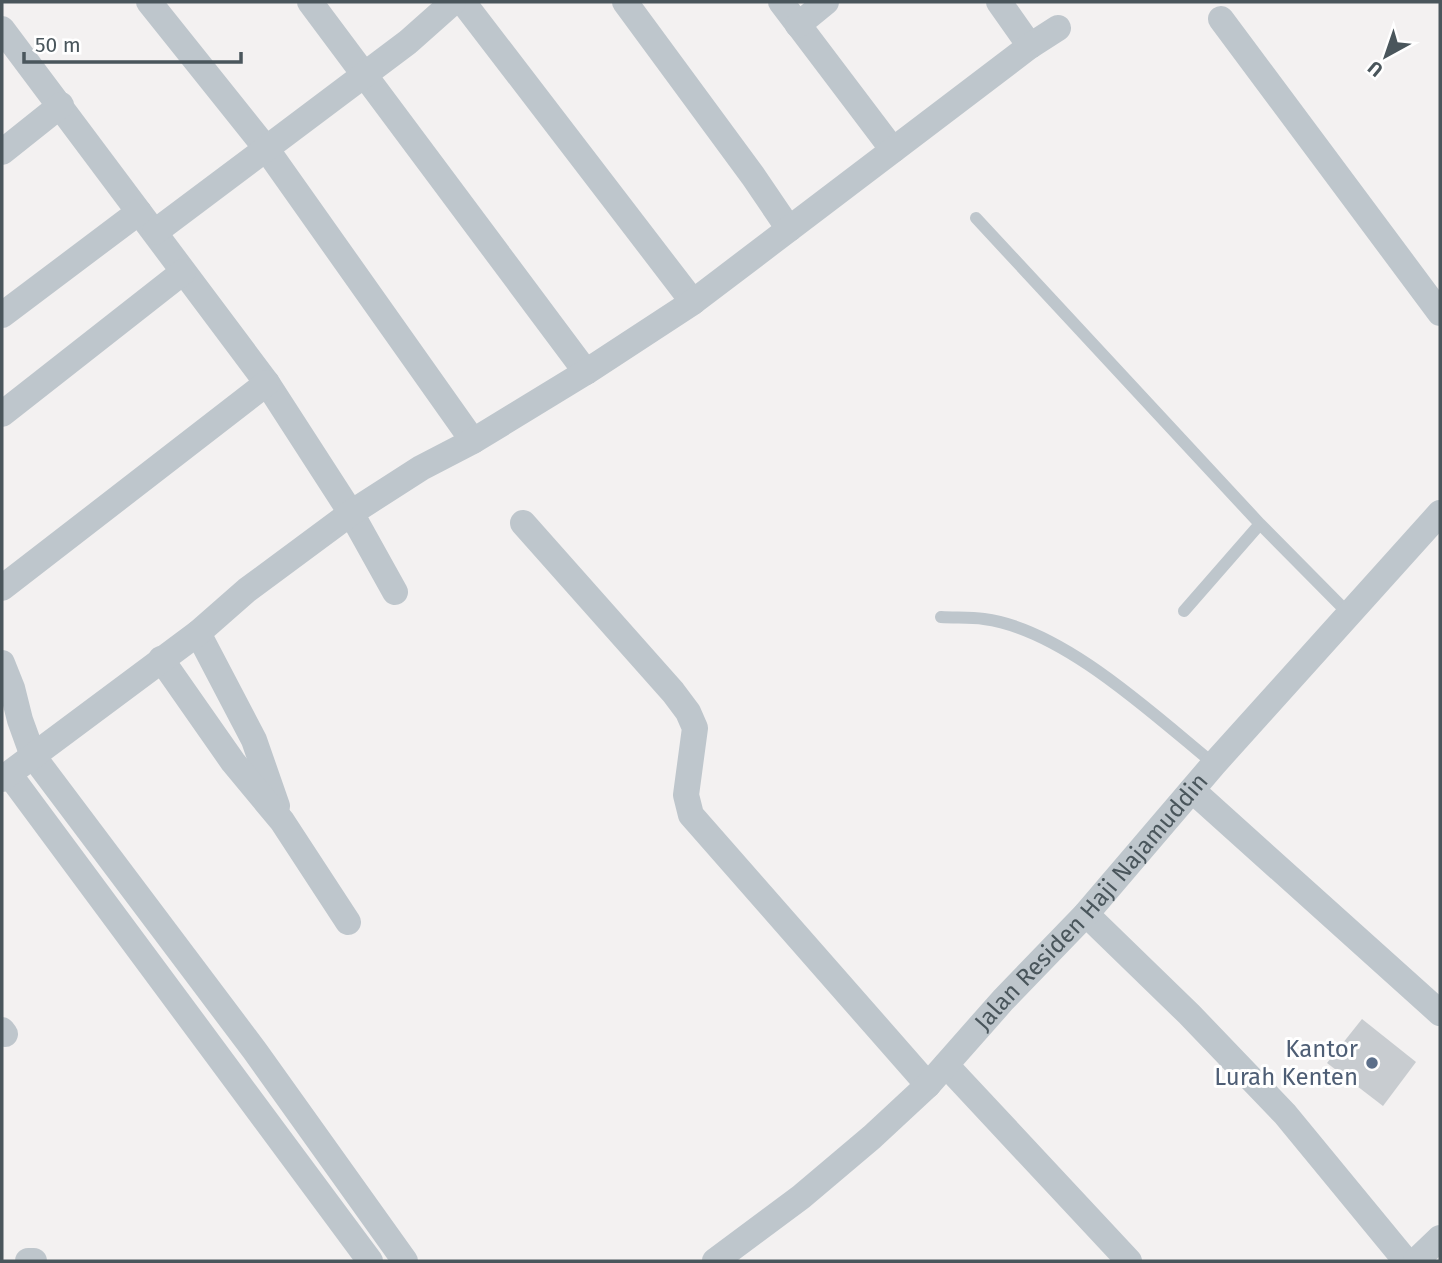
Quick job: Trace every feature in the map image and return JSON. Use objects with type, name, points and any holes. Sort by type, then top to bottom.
[{"type":"street","points":[[149,2],[265,147],[352,274],[473,441]]},
{"type":"street","points":[[310,2],[586,372]]},
{"type":"street","points":[[2,315],[265,147],[408,42],[453,2]]},
{"type":"street","points":[[463,2],[693,302]]},
{"type":"street","points":[[625,2],[754,176],[789,229]]},
{"type":"street","points":[[781,2],[893,150]]},
{"type":"street","points":[[798,25],[827,2]]},
{"type":"street","points":[[999,2],[1030,46]]},
{"type":"street","points":[[1221,19],[1440,313]]},
{"type":"street","points":[[383,1230],[359,1257],[285,1145],[5,777],[198,633],[247,590],[351,513],[421,468],[473,441],[586,372],[693,302],[1030,46],[1058,28]]},
{"type":"street","points":[[2,29],[267,383],[351,513],[394,592]]},
{"type":"street","points":[[2,152],[61,106]]},
{"type":"street","points":[[2,414],[183,272]]},
{"type":"street","points":[[2,588],[267,383]]},
{"type":"street","name":"Jalan Residen Haji Najamuddin","points":[[715,1261],[801,1197],[928,1085],[1003,1000],[1086,914],[1214,764],[1440,513]]},
{"type":"street","points":[[523,523],[688,712],[695,728],[686,795],[691,815],[928,1085]]},
{"type":"street","points":[[198,633],[254,740],[282,821]]},
{"type":"street","points":[[161,659],[233,762],[282,821],[348,922]]},
{"type":"street","points":[[2,663],[33,756],[255,1051],[405,1261]]},
{"type":"street","points":[[1192,790],[1440,1013]]},
{"type":"street","points":[[1086,914],[1189,1014],[1285,1114],[1406,1261]]},
{"type":"street","points":[[230,1073],[255,1051]]},
{"type":"street","points":[[946,1065],[1129,1261]]},
{"type":"street","points":[[285,1145],[307,1124]]},
{"type":"street","points":[[1416,1261],[1440,1238]]},
{"type":"street","points":[[28,1261],[34,1261]]},
{"type":"lane","points":[[976,218],[1260,524],[1350,615]]},
{"type":"lane","points":[[1184,611],[1260,524]]},
{"type":"lane","points":[[941,617],[984,618],[1012,625],[1042,638],[1117,685],[1214,764]]},
{"type":"building","name":"Kantor Lurah Kenten","points":[[1362,1019],[1416,1062],[1383,1106],[1327,1063]]},
{"type":"place","name":"Kantor Lurah Kenten","points":[[1372,1063]]}]
